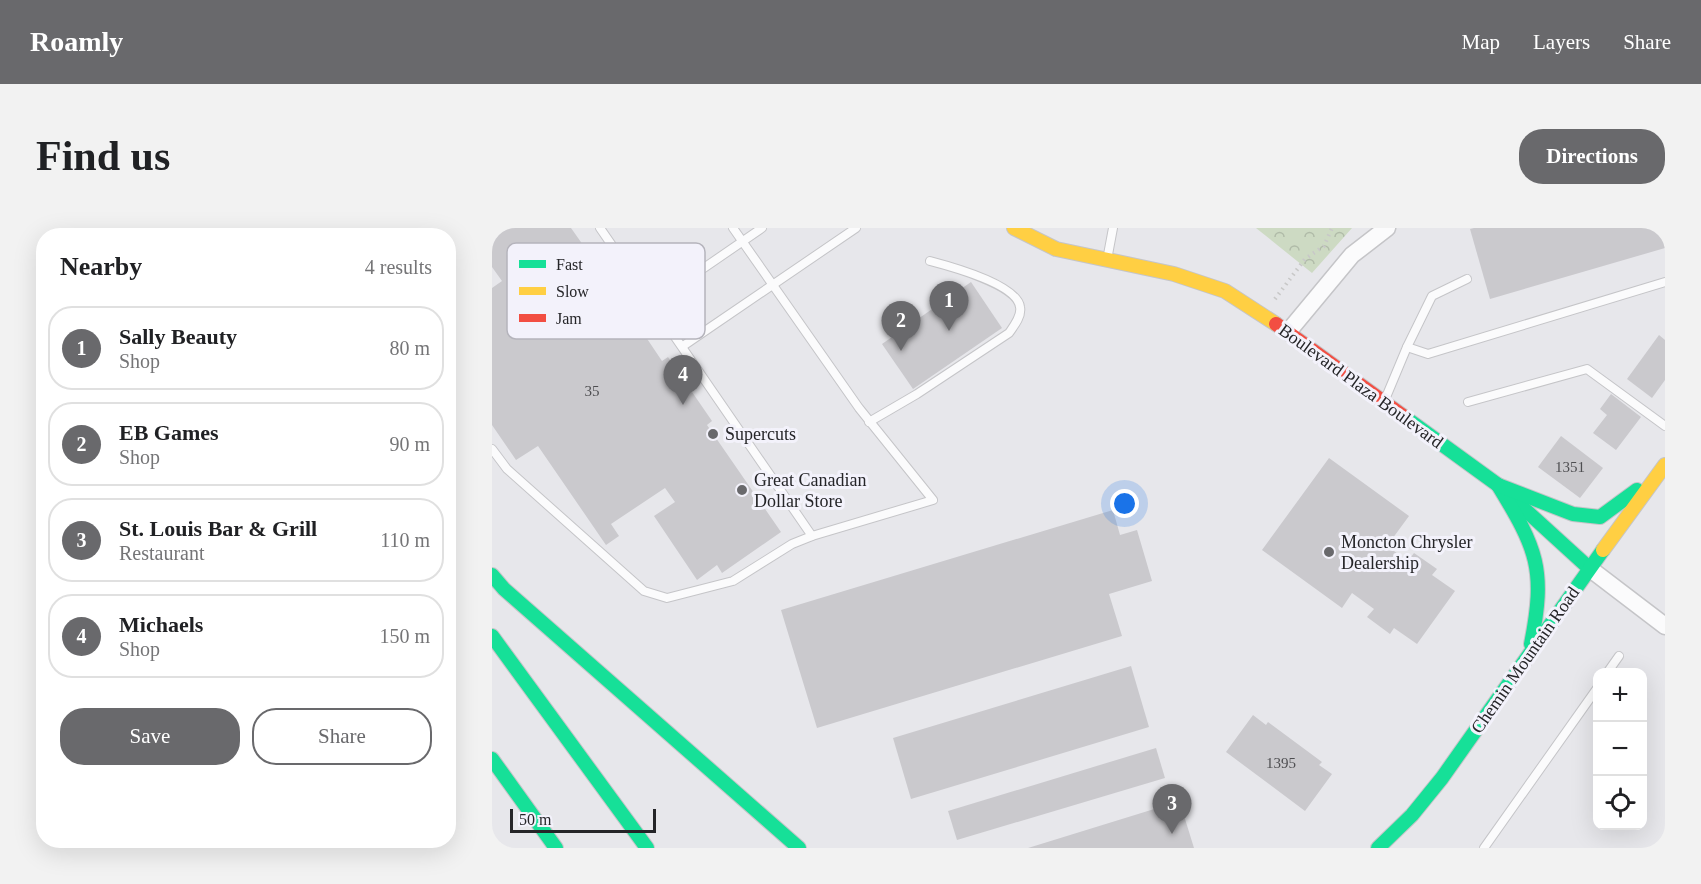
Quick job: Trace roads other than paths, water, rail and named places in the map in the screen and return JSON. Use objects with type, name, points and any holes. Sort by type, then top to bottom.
[{"type":"main road","name":"Boulevard Plaza Boulevard","points":[[1014,228],[1056,249],[1174,274],[1225,291],[1288,332],[1498,485],[1589,568]]},
{"type":"main road","points":[[1498,485],[1574,514],[1600,517],[1662,470]]},
{"type":"main road","name":"Chemin Mountain Road","points":[[1378,848],[1393,842],[1438,784],[1529,657],[1589,568],[1662,470]]},
{"type":"main road","points":[[1498,485],[1532,541],[1540,566],[1541,600],[1529,657]]},
{"type":"main road","points":[[492,575],[504,589],[799,848]]},
{"type":"main road","points":[[492,636],[647,848]]},
{"type":"main road","points":[[492,759],[556,848]]},
{"type":"street","points":[[1288,332],[1352,255],[1387,228]]},
{"type":"street","name":"Boulevard Plaza Boulevard","points":[[1589,568],[1665,626]]},
{"type":"lane","points":[[600,228],[611,243]]},
{"type":"lane","points":[[492,449],[507,469],[644,591],[667,598],[733,581],[792,544],[812,536],[933,500],[869,422],[733,228]]},
{"type":"lane","points":[[705,267],[762,228]]},
{"type":"lane","points":[[705,331],[856,228]]},
{"type":"lane","points":[[1107,261],[1113,228]]},
{"type":"lane","points":[[869,422],[917,394],[1009,333],[1018,320],[1020,307],[1014,296],[974,274],[930,261]]},
{"type":"lane","points":[[1384,402],[1432,296],[1467,279]]},
{"type":"lane","points":[[1407,347],[1428,354],[1665,282]]},
{"type":"lane","points":[[678,339],[812,536]]},
{"type":"lane","points":[[683,346],[693,339]]},
{"type":"lane","points":[[1468,402],[1587,369],[1665,426]]},
{"type":"lane","points":[[1610,668],[1619,656]]},
{"type":"lane","points":[[1484,848],[1593,694]]},
{"type":"place","name":"Sally Beauty","points":[[949,331]]},
{"type":"place","name":"EB Games","points":[[901,351]]},
{"type":"place","name":"Michaels","points":[[683,405]]},
{"type":"place","name":"Supercuts","points":[[713,434]]},
{"type":"place","name":"Great Canadian Dollar Store","points":[[742,490]]},
{"type":"place","name":"Moncton Chrysler Dealership","points":[[1329,552]]},
{"type":"place","name":"St. Louis Bar & Grill","points":[[1172,834]]}]
